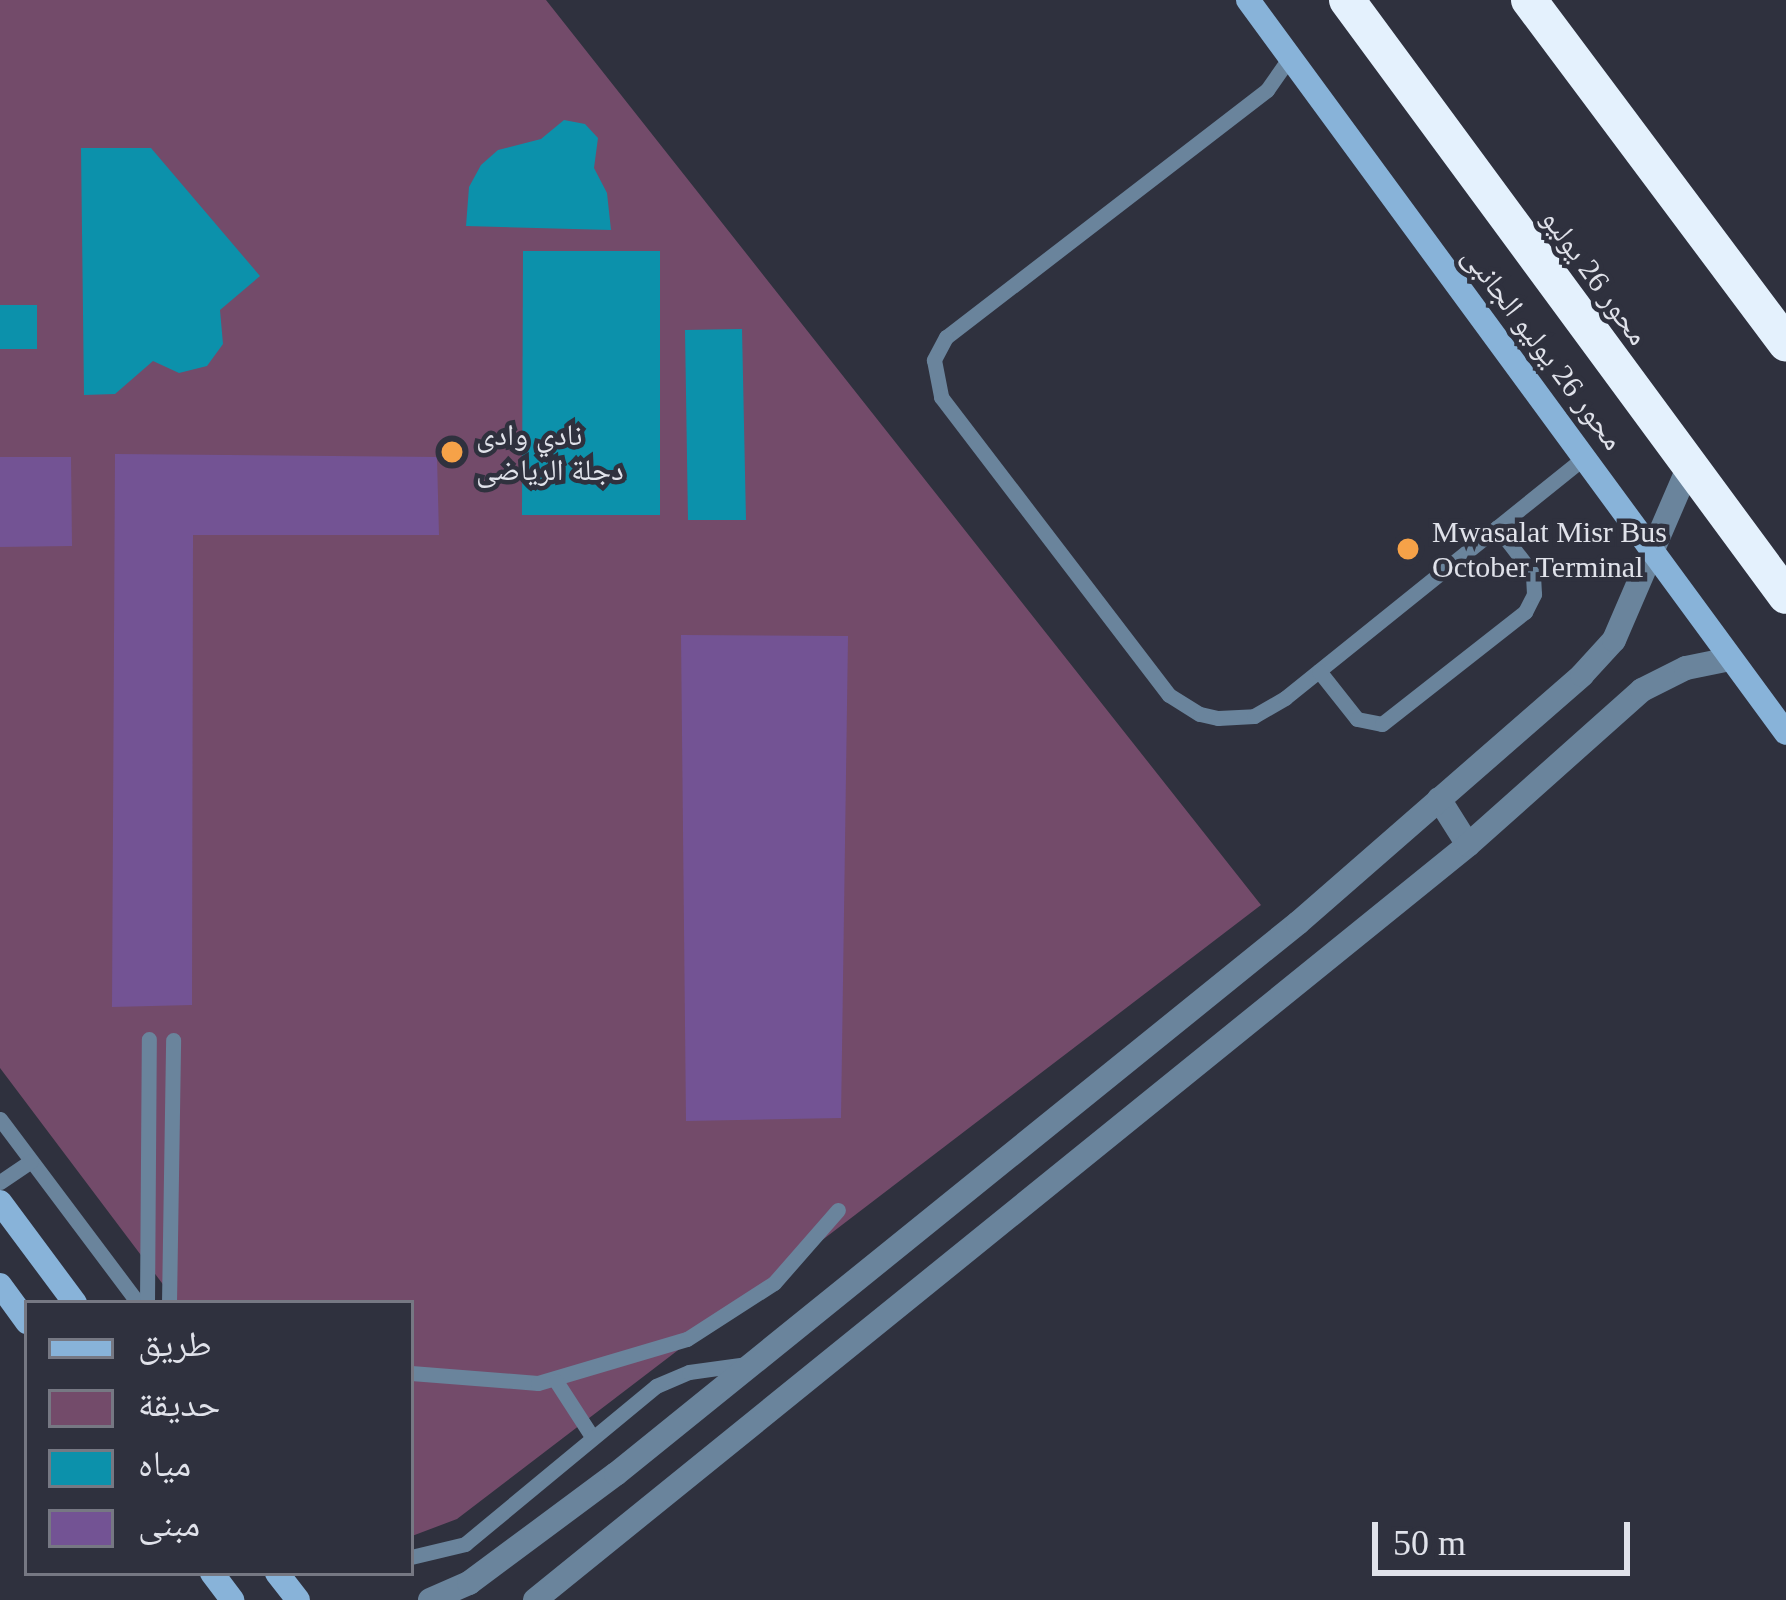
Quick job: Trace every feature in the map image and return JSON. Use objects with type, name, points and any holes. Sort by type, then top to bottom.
[{"type":"highway","name":"محور 26 يوليو","points":[[1347,0],[1786,596]]},
{"type":"highway","points":[[1529,0],[1786,344]]},
{"type":"street","name":"محور 26 يوليو الجانبى","points":[[1248,0],[1786,733]]},
{"type":"street","points":[[430,1600],[469,1583],[616,1474],[746,1364],[1298,923],[1582,675],[1614,640],[1689,466]]},
{"type":"street","points":[[535,1600],[1468,845],[1642,690],[1686,668],[1730,659]]},
{"type":"street","points":[[1439,799],[1468,845]]},
{"type":"street","points":[[0,1202],[73,1300]]},
{"type":"street","points":[[0,1285],[24,1318]]},
{"type":"street","points":[[616,1474],[644,1509]]},
{"type":"street","points":[[279,1576],[298,1600]]},
{"type":"lane","points":[[1290,57],[1267,90],[946,337],[934,373],[941,398],[1169,695],[1218,718],[1254,716],[1319,671],[1586,456]]},
{"type":"lane","points":[[1319,671],[1357,719],[1376,726],[1525,612],[1534,594],[1533,574],[1497,527]]},
{"type":"lane","points":[[143,1300],[149,1039]]},
{"type":"lane","points":[[169,1300],[173,1040]]},
{"type":"lane","points":[[0,1119],[141,1300]]},
{"type":"lane","points":[[0,1182],[31,1161]]},
{"type":"lane","points":[[414,1373],[556,1381],[707,1330],[773,1283],[838,1210]]},
{"type":"lane","points":[[148,1211],[172,1211]]},
{"type":"lane","points":[[414,1556],[465,1544],[591,1435],[656,1386],[688,1372],[746,1364]]},
{"type":"lane","points":[[556,1381],[591,1435]]},
{"type":"green space","name":"نادي وادى دجلة الرياضى","points":[[0,0],[546,0],[1261,905],[457,1519],[414,1535],[414,1300],[175,1300],[0,1068]]},
{"type":"water","points":[[564,120],[585,124],[598,138],[594,168],[607,193],[611,230],[466,226],[469,187],[481,165],[498,150],[541,139]]},
{"type":"water","points":[[81,148],[151,148],[260,276],[220,310],[223,344],[207,366],[179,373],[153,361],[115,394],[84,395]]},
{"type":"water","points":[[523,251],[660,251],[660,515],[522,515]]},
{"type":"water","points":[[0,305],[37,305],[37,349],[0,349]]},
{"type":"water","points":[[742,329],[746,520],[688,520],[685,330]]},
{"type":"building","points":[[115,454],[437,457],[439,535],[193,535],[192,1005],[112,1007]]},
{"type":"building","points":[[0,457],[71,457],[72,546],[0,547]]},
{"type":"building","points":[[681,635],[848,636],[841,1118],[686,1121]]},
{"type":"place","name":"نادي وادى دجلة الرياضى","points":[[452,452]]},
{"type":"place","name":"Mwasalat Misr Bus October Terminal","points":[[1408,549]]}]
